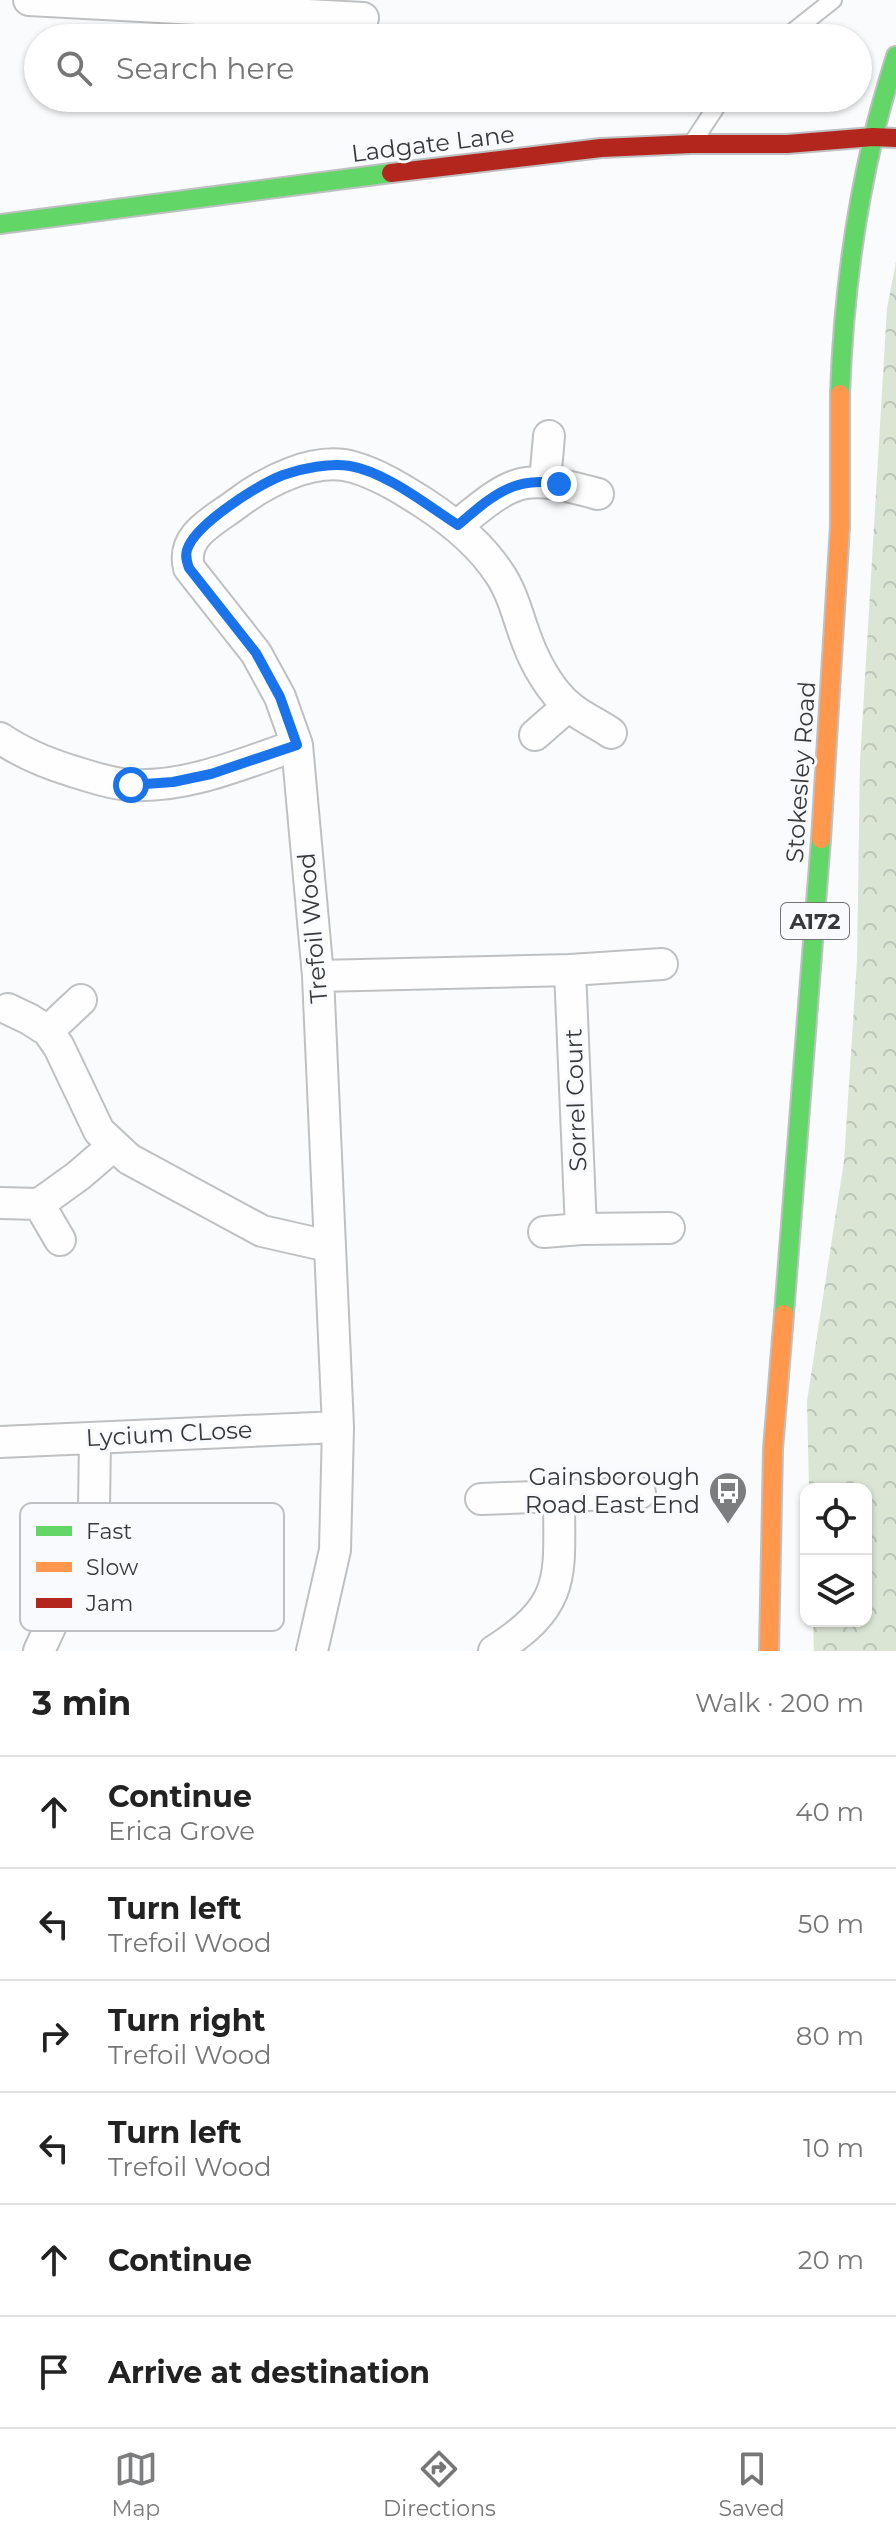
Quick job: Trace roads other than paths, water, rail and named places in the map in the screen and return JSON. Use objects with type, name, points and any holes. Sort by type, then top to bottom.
[{"type":"main road","name":"A172","points":[[873,137],[896,56]]},
{"type":"main road","name":"Stokesley Road","points":[[769,1651],[773,1449],[825,784],[838,557],[842,341],[855,226],[873,137]]},
{"type":"main road","name":"Ladgate Lane","points":[[0,224],[601,148],[896,138]]},
{"type":"street","points":[[48,1],[362,19]]},
{"type":"street","points":[[545,481],[549,436]]},
{"type":"street","name":"Trefoil Wood","points":[[312,1651],[335,1550],[338,1427],[318,976],[297,745],[280,697],[256,653],[189,568],[186,556],[194,537],[246,496],[282,476],[315,466],[350,466],[378,477],[458,525],[499,573],[544,676],[568,706],[611,733]]},
{"type":"street","points":[[458,525],[495,495],[521,484],[545,481],[598,494]]},
{"type":"street","points":[[535,735],[568,706]]},
{"type":"street","points":[[0,738],[17,750],[55,766],[131,785],[173,782],[211,774],[297,745]]},
{"type":"street","points":[[318,976],[570,970],[662,964]]},
{"type":"street","name":"Sorrel Court","points":[[570,970],[581,1229]]},
{"type":"street","points":[[48,1031],[81,1000]]},
{"type":"street","points":[[8,1009],[48,1031],[59,1047],[99,1131],[129,1159],[262,1231],[328,1246]]},
{"type":"street","points":[[0,1203],[39,1204],[113,1146]]},
{"type":"street","points":[[39,1204],[60,1240]]},
{"type":"street","points":[[544,1232],[669,1228]]},
{"type":"street","name":"Lycium CLose","points":[[0,1442],[338,1427]]},
{"type":"street","points":[[94,1503],[95,1438]]},
{"type":"street","points":[[481,1499],[640,1493]]},
{"type":"street","points":[[494,1651],[529,1628],[548,1603],[559,1575],[559,1496]]},
{"type":"street","points":[[39,1651],[48,1631]]},
{"type":"lane","points":[[803,24],[833,0]]},
{"type":"lane","points":[[692,144],[713,112]]},
{"type":"place","name":"Gainsborough Road East End","points":[[728,1525]]}]
